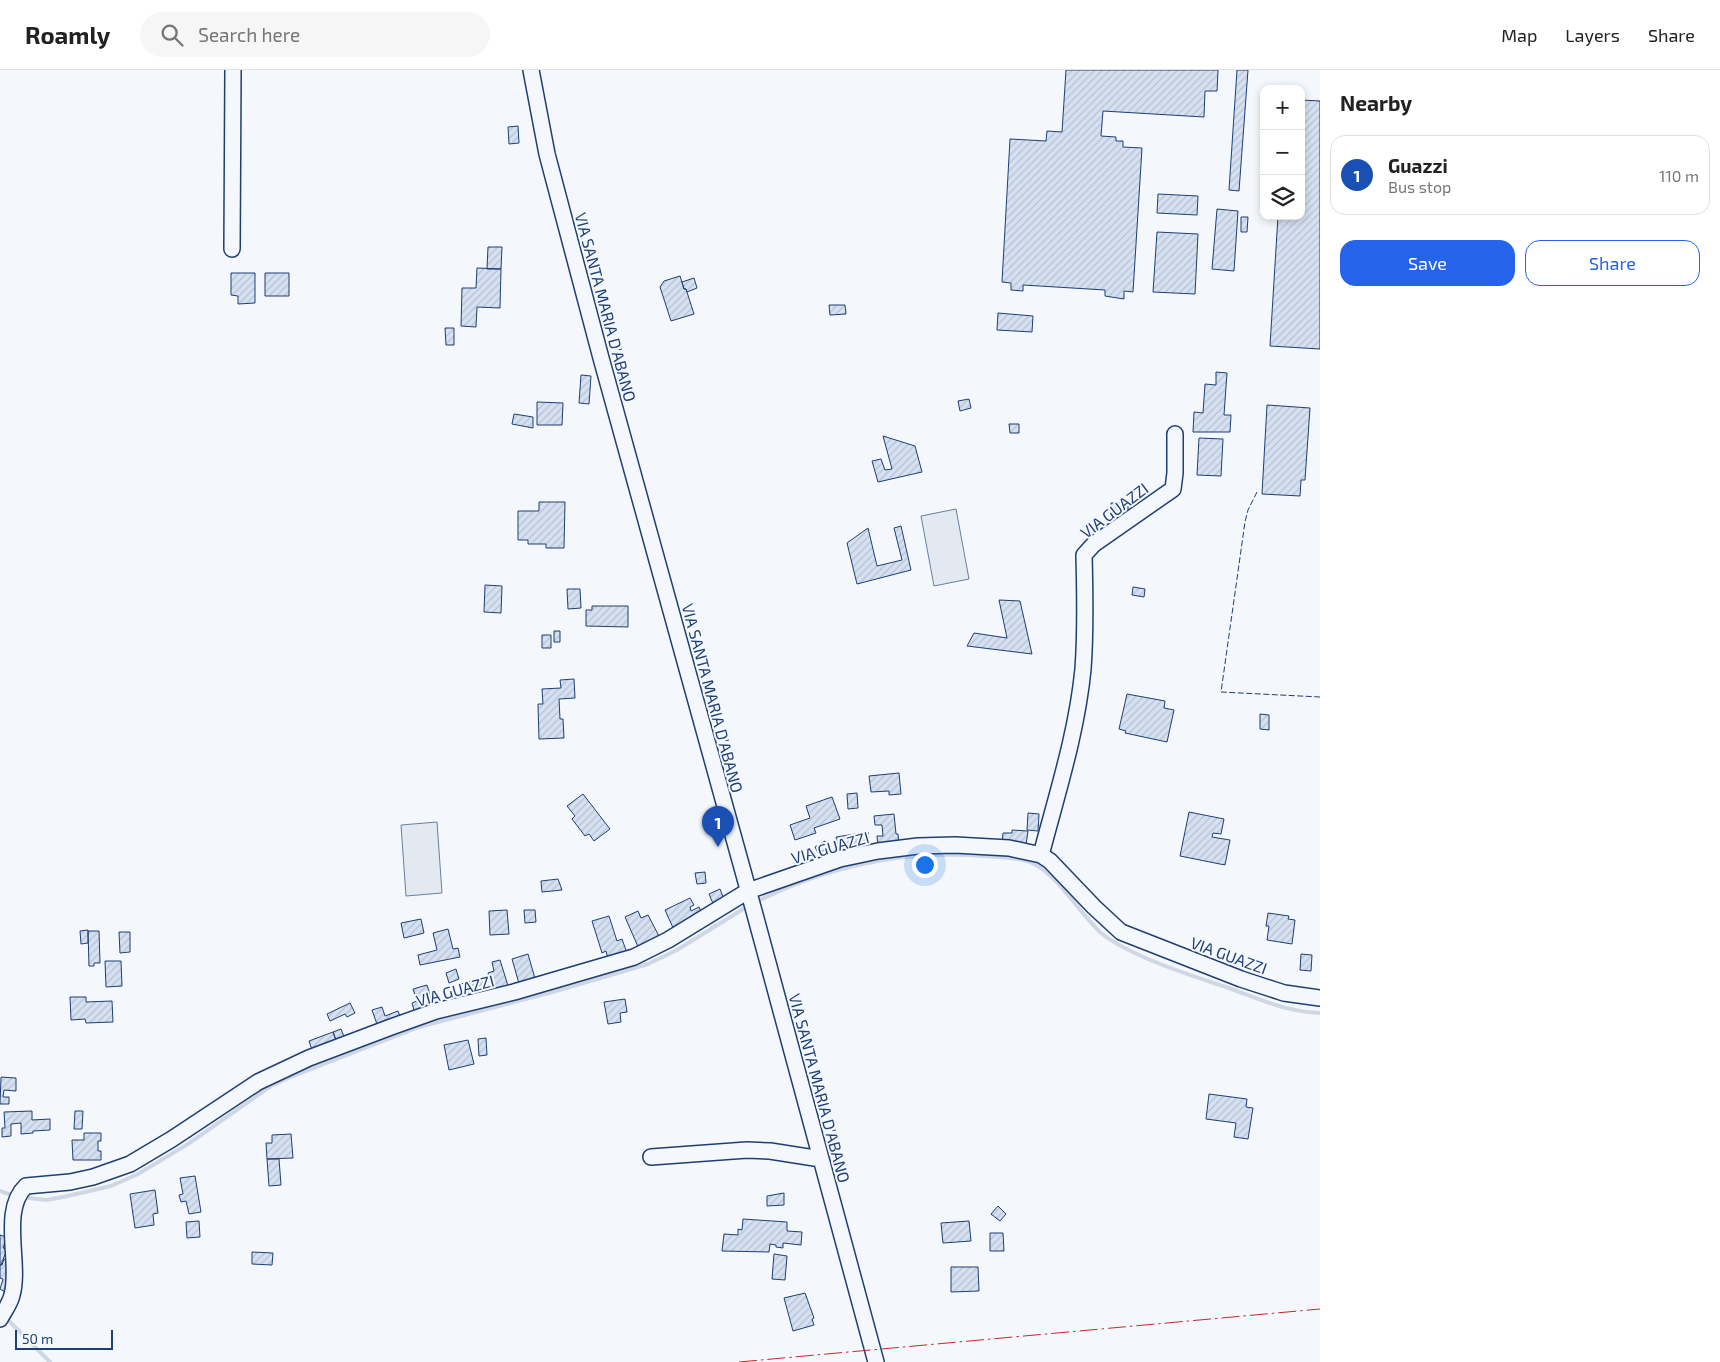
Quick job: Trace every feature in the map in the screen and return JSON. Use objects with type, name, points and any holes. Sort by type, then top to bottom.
[{"type":"street","points":[[232,249],[233,70]]},
{"type":"street","name":"VIA SANTA MARIA D'ABANO","points":[[531,70],[548,154],[593,330],[876,1362]]},
{"type":"street","name":"VIA GUAZZI","points":[[1041,855],[1073,733],[1083,670],[1086,606],[1084,555],[1094,544],[1172,489],[1175,473],[1175,434]]},
{"type":"street","name":"VIA GUAZZI","points":[[0,1318],[13,1294],[14,1273],[11,1230],[13,1210],[20,1191],[26,1186],[70,1182],[93,1177],[130,1164],[172,1139],[258,1082],[309,1058],[436,1011],[514,992],[634,956],[840,859],[878,851],[918,846],[955,845],[1010,848],[1041,855],[1050,861],[1120,932],[1241,979],[1284,993],[1320,998]]},
{"type":"street","name":"VIA SANTA MARIA D'ABANO","points":[[651,1157],[747,1150],[770,1151],[821,1159]]},
{"type":"shaded area","points":[[956,509],[969,579],[934,586],[921,516]]},
{"type":"shaded area","points":[[437,822],[442,893],[406,896],[401,825]]},
{"type":"building","points":[[1066,70],[1218,70],[1217,91],[1205,91],[1204,117],[1103,111],[1101,136],[1116,137],[1116,141],[1123,141],[1123,147],[1142,148],[1133,292],[1124,291],[1124,299],[1105,296],[1105,290],[1023,285],[1023,291],[1011,290],[1011,283],[1002,282],[1010,139],[1046,141],[1047,131],[1062,132]]},
{"type":"building","points":[[1237,70],[1248,70],[1239,191],[1229,190]]},
{"type":"building","points":[[1305,100],[1320,101],[1320,349],[1270,346],[1278,220],[1305,220]]},
{"type":"building","points":[[518,126],[519,143],[509,144],[508,127]]},
{"type":"building","points":[[1158,194],[1198,196],[1197,215],[1157,213]]},
{"type":"building","points":[[1217,209],[1238,211],[1234,271],[1212,269]]},
{"type":"building","points":[[1241,217],[1248,217],[1247,232],[1241,232]]},
{"type":"building","points":[[1157,232],[1198,234],[1195,294],[1153,292]]},
{"type":"building","points":[[488,247],[502,247],[501,269],[487,269]]},
{"type":"building","points":[[477,268],[501,269],[500,308],[477,307],[476,327],[461,326],[462,288],[476,288]]},
{"type":"building","points":[[231,273],[255,273],[255,303],[238,304],[238,296],[231,295]]},
{"type":"building","points":[[265,273],[289,273],[289,296],[265,296]]},
{"type":"building","points":[[680,276],[694,314],[671,321],[660,287],[664,281]]},
{"type":"building","points":[[694,278],[697,288],[687,292],[682,282]]},
{"type":"building","points":[[829,305],[845,305],[846,314],[830,315]]},
{"type":"building","points":[[998,313],[1033,316],[1032,332],[997,330]]},
{"type":"building","points":[[445,328],[454,328],[454,345],[446,345]]},
{"type":"building","points":[[1216,372],[1227,373],[1224,415],[1231,415],[1230,432],[1193,432],[1194,412],[1203,413],[1205,384],[1216,385]]},
{"type":"building","points":[[581,375],[591,376],[589,404],[579,403]]},
{"type":"building","points":[[969,399],[971,408],[960,411],[958,401]]},
{"type":"building","points":[[537,402],[563,403],[562,425],[537,425]]},
{"type":"building","points":[[1267,405],[1310,408],[1305,480],[1301,480],[1300,496],[1262,494]]},
{"type":"building","points":[[514,414],[533,417],[533,428],[512,424]]},
{"type":"building","points":[[1009,424],[1019,424],[1019,433],[1010,433]]},
{"type":"building","points":[[883,436],[915,446],[922,472],[878,482],[872,461],[881,459],[885,470],[892,469]]},
{"type":"building","points":[[1199,438],[1223,439],[1221,476],[1197,475]]},
{"type":"building","points":[[539,502],[565,502],[564,548],[546,548],[546,544],[528,544],[528,540],[518,540],[518,511],[539,511]]},
{"type":"building","points":[[1111,503],[1128,503],[1128,513],[1111,513]]},
{"type":"building","points":[[901,526],[911,570],[857,584],[847,543],[868,528],[877,566],[902,560],[894,528]]},
{"type":"building","points":[[485,585],[502,586],[501,613],[484,612]]},
{"type":"building","points":[[1133,587],[1145,589],[1144,597],[1132,595]]},
{"type":"building","points":[[567,589],[580,589],[581,608],[568,609]]},
{"type":"building","points":[[999,600],[1020,601],[1032,654],[967,646],[974,633],[1007,638]]},
{"type":"building","points":[[592,606],[628,606],[628,627],[586,626],[586,610],[592,610]]},
{"type":"building","points":[[554,631],[560,631],[560,642],[554,642]]},
{"type":"building","points":[[542,635],[551,635],[551,648],[542,648]]},
{"type":"building","points":[[574,679],[575,698],[559,699],[560,719],[563,719],[564,738],[539,739],[538,704],[543,704],[542,689],[561,688],[560,680]]},
{"type":"building","points":[[1127,694],[1165,701],[1164,708],[1174,710],[1167,742],[1125,733],[1126,731],[1119,729]]},
{"type":"building","points":[[1260,714],[1269,715],[1269,730],[1260,729]]},
{"type":"building","points":[[899,773],[901,794],[889,795],[889,791],[871,792],[869,776]]},
{"type":"building","points":[[857,793],[858,808],[848,809],[847,794]]},
{"type":"building","points":[[583,794],[610,829],[594,841],[589,834],[585,836],[572,819],[575,816],[567,806]]},
{"type":"building","points":[[832,797],[840,819],[814,828],[816,833],[795,840],[790,825],[810,818],[806,806]]},
{"type":"building","points":[[1189,812],[1224,819],[1221,834],[1213,833],[1212,837],[1230,840],[1225,865],[1180,856]]},
{"type":"building","points":[[1028,813],[1039,814],[1038,831],[1027,830]]},
{"type":"building","points":[[894,814],[899,844],[878,846],[877,836],[883,836],[882,825],[875,825],[874,816]]},
{"type":"building","points":[[1012,830],[1028,831],[1026,845],[1002,843],[1003,833],[1012,833]]},
{"type":"building","points":[[868,832],[870,848],[838,851],[836,837]]},
{"type":"building","points":[[825,841],[829,848],[818,853],[815,847]]},
{"type":"building","points":[[705,872],[706,883],[697,884],[695,873]]},
{"type":"building","points":[[558,879],[562,890],[542,892],[541,881]]},
{"type":"building","points":[[720,889],[725,902],[714,906],[709,894]]},
{"type":"building","points":[[690,898],[694,905],[690,907],[691,911],[699,907],[703,916],[674,930],[665,910]]},
{"type":"building","points":[[507,910],[509,934],[490,935],[489,911]]},
{"type":"building","points":[[524,910],[535,910],[536,922],[525,923]]},
{"type":"building","points":[[638,911],[641,918],[648,915],[660,938],[639,949],[625,917]]},
{"type":"building","points":[[1268,913],[1289,916],[1288,919],[1295,920],[1292,944],[1267,940],[1269,926],[1266,926]]},
{"type":"building","points":[[609,916],[617,941],[622,939],[627,953],[608,959],[606,951],[602,953],[592,921]]},
{"type":"building","points":[[421,919],[424,933],[404,938],[401,923]]},
{"type":"building","points":[[448,929],[453,949],[458,948],[460,957],[420,965],[418,955],[437,950],[433,933]]},
{"type":"building","points":[[88,930],[88,943],[81,944],[80,931]]},
{"type":"building","points":[[88,931],[99,931],[100,963],[94,963],[94,966],[89,966]]},
{"type":"building","points":[[119,932],[130,932],[130,952],[120,953]]},
{"type":"building","points":[[528,954],[536,982],[520,987],[512,959]]},
{"type":"building","points":[[1301,954],[1312,955],[1311,971],[1300,970]]},
{"type":"building","points":[[500,960],[509,989],[493,993],[488,973],[494,971],[492,962]]},
{"type":"building","points":[[105,961],[121,961],[122,986],[106,987]]},
{"type":"building","points":[[456,969],[459,979],[449,983],[446,973]]},
{"type":"building","points":[[484,977],[489,993],[465,1000],[461,984]]},
{"type":"building","points":[[427,985],[434,1008],[415,1014],[412,1003],[417,1001],[413,989]]},
{"type":"building","points":[[70,997],[86,997],[86,1002],[112,1001],[113,1022],[86,1023],[85,1019],[71,1020]]},
{"type":"building","points":[[625,999],[627,1012],[620,1013],[621,1022],[608,1024],[604,1002]]},
{"type":"building","points":[[350,1003],[355,1013],[347,1017],[345,1014],[330,1021],[327,1014]]},
{"type":"building","points":[[382,1007],[385,1016],[398,1011],[401,1019],[378,1027],[372,1010]]},
{"type":"building","points":[[341,1029],[345,1039],[337,1042],[333,1032]]},
{"type":"building","points":[[333,1032],[337,1044],[313,1053],[309,1041]]},
{"type":"building","points":[[486,1038],[487,1055],[479,1056],[478,1039]]},
{"type":"building","points":[[468,1040],[474,1064],[449,1070],[444,1045]]},
{"type":"building","points":[[1,1077],[16,1078],[16,1091],[4,1090],[3,1097],[9,1097],[9,1104],[0,1104]]},
{"type":"building","points":[[1209,1094],[1247,1099],[1246,1107],[1253,1108],[1248,1139],[1234,1137],[1236,1123],[1206,1119]]},
{"type":"building","points":[[32,1111],[32,1120],[50,1119],[50,1130],[21,1134],[21,1123],[11,1124],[11,1136],[2,1137],[2,1128],[5,1128],[4,1112]]},
{"type":"building","points":[[75,1111],[83,1111],[82,1129],[74,1129]]},
{"type":"building","points":[[84,1133],[101,1133],[101,1141],[98,1141],[98,1151],[101,1151],[101,1160],[73,1160],[72,1140],[84,1140]]},
{"type":"building","points":[[291,1134],[293,1158],[267,1159],[266,1143],[272,1143],[272,1135]]},
{"type":"building","points":[[267,1159],[279,1159],[281,1185],[269,1186]]},
{"type":"building","points":[[195,1176],[201,1212],[189,1214],[186,1201],[181,1202],[179,1195],[183,1194],[180,1178]]},
{"type":"building","points":[[155,1190],[158,1213],[153,1214],[154,1225],[135,1228],[130,1194]]},
{"type":"building","points":[[784,1193],[784,1205],[767,1206],[767,1196]]},
{"type":"building","points":[[998,1206],[1006,1214],[1000,1221],[991,1214]]},
{"type":"building","points":[[743,1219],[787,1222],[787,1231],[802,1232],[801,1245],[783,1243],[783,1248],[770,1244],[769,1252],[722,1251],[724,1234],[738,1235],[738,1229],[742,1230]]},
{"type":"building","points":[[199,1221],[200,1237],[187,1238],[186,1222]]},
{"type":"building","points":[[969,1221],[971,1241],[943,1243],[941,1223]]},
{"type":"building","points":[[990,1233],[1003,1233],[1004,1251],[990,1251]]},
{"type":"building","points":[[0,1235],[7,1237],[3,1248],[7,1249],[1,1265],[0,1264]]},
{"type":"building","points":[[252,1252],[273,1253],[272,1265],[252,1264]]},
{"type":"building","points":[[774,1254],[787,1256],[785,1280],[772,1279]]},
{"type":"building","points":[[4,1259],[11,1265],[10,1295],[0,1289],[3,1279],[0,1278],[0,1265],[2,1265]]},
{"type":"building","points":[[951,1267],[978,1267],[979,1291],[951,1292]]},
{"type":"building","points":[[805,1293],[814,1318],[812,1319],[814,1325],[793,1331],[784,1298]]},
{"type":"waterway","points":[[756,902],[783,889],[838,870],[895,858],[954,855],[1002,857],[1021,860],[1032,863],[1051,876],[1101,933],[1123,947],[1170,968],[1272,1004],[1295,1010],[1320,1013]]},
{"type":"waterway","points":[[21,1197],[46,1200],[111,1186],[138,1174],[188,1144],[271,1086],[288,1078],[419,1027],[556,991],[648,964],[677,950],[748,906]]},
{"type":"waterway","points":[[0,1191],[14,1196]]},
{"type":"waterway","points":[[7,1319],[50,1362]]},
{"type":"fence","points":[[1257,492],[1248,510],[1245,522],[1221,692],[1320,697]]},
{"type":"power","points":[[739,1362],[1320,1309]]},
{"type":"place","name":"Guazzi","points":[[718,847]]}]
